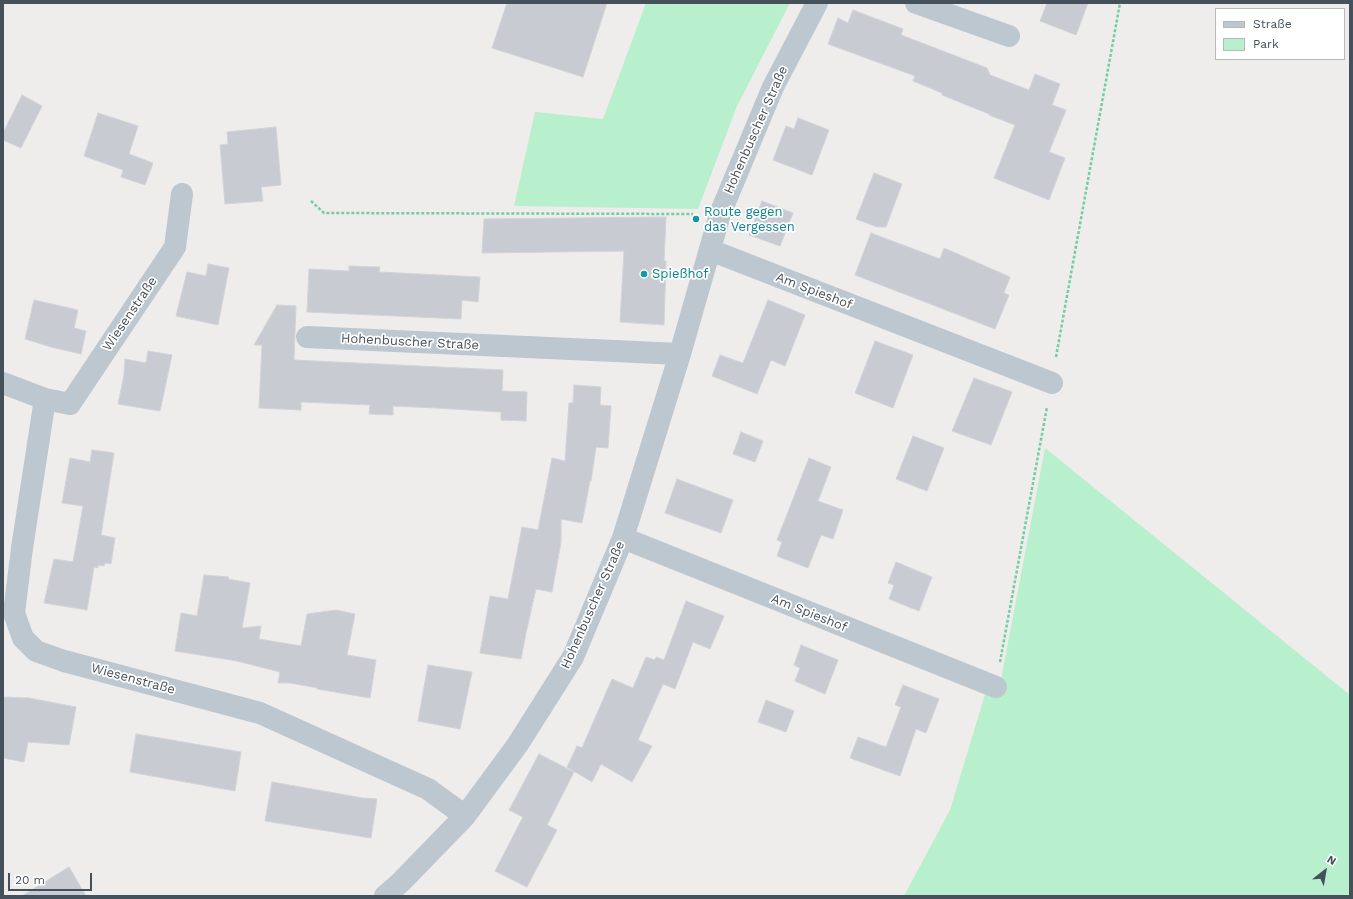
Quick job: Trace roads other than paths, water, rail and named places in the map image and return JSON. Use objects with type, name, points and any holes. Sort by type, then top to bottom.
[{"type":"street","name":"Hohenbuscher Straße","points":[[385,896],[401,882],[465,816],[518,744],[573,657],[623,538],[680,354],[720,214],[773,87],[817,3]]},
{"type":"street","points":[[916,3],[1009,36]]},
{"type":"street","name":"Wiesenstraße","points":[[3,383],[45,399],[70,404],[175,247],[182,194]]},
{"type":"street","name":"Am Spieshof","points":[[710,250],[1052,383]]},
{"type":"street","name":"Hohenbuscher Straße","points":[[307,338],[680,354]]},
{"type":"street","name":"Wiesenstraße","points":[[45,399],[22,548],[14,612],[23,638],[36,651],[64,661],[260,713],[428,789],[465,816]]},
{"type":"street","name":"Am Spieshof","points":[[623,538],[996,688]]},
{"type":"place","name":"Route gegen das Vergessen","points":[[696,219]]},
{"type":"place","name":"Spießhof","points":[[644,274]]}]
